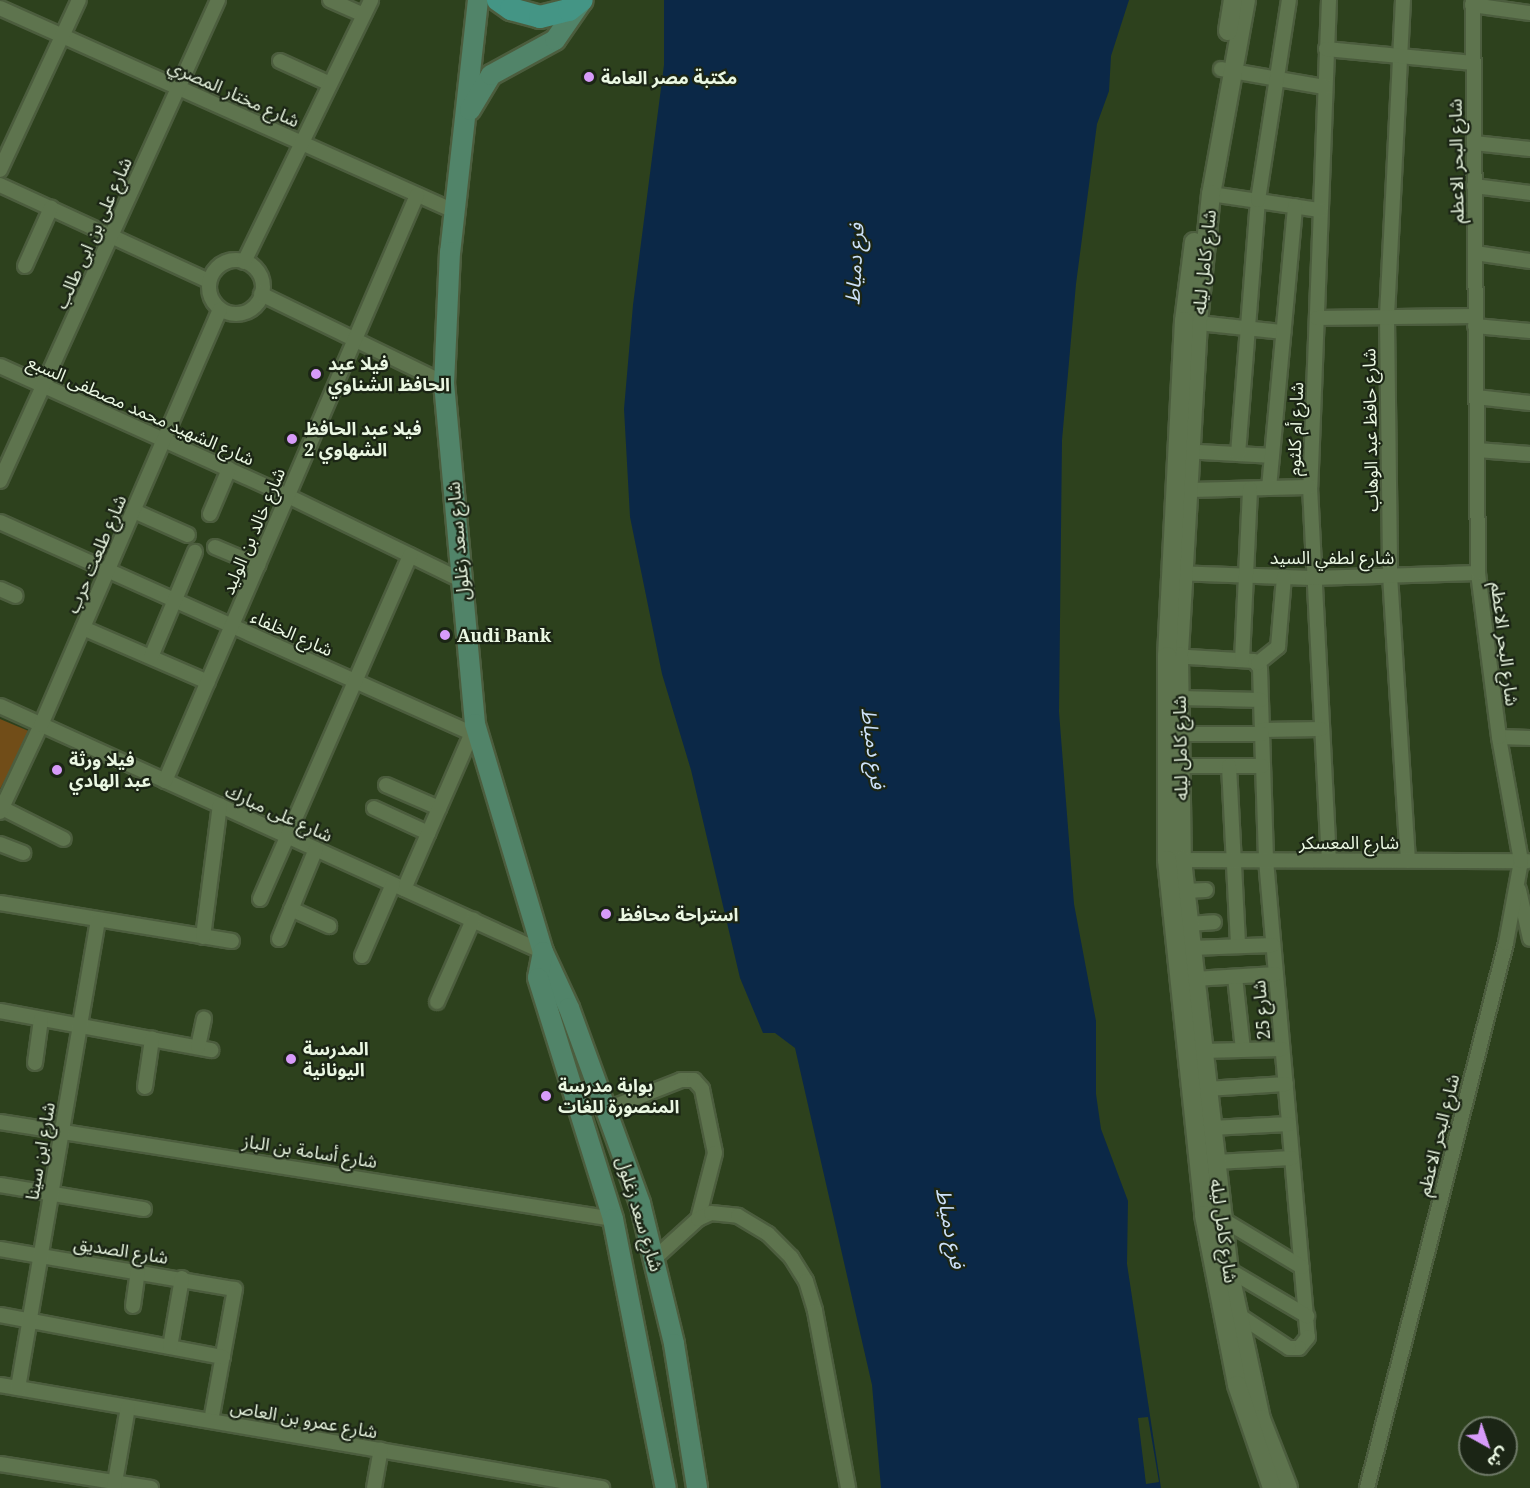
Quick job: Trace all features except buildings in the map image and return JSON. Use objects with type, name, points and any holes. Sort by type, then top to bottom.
[{"type":"main road","name":"شارع سعد زغلول","points":[[478,0],[454,211],[444,383],[473,728],[543,952],[569,1008],[640,1203],[674,1344],[696,1488]]},
{"type":"main road","points":[[498,0],[511,9],[540,17],[555,15],[582,1]]},
{"type":"main road","name":"شارع سعد زغلول","points":[[466,121],[480,89],[491,75],[555,40],[582,1]]},
{"type":"main road","points":[[472,48],[487,63],[507,65]]},
{"type":"main road","name":"شارع سعد زغلول","points":[[543,952],[538,978],[613,1219],[666,1488]]},
{"type":"street","points":[[0,170],[79,0]]},
{"type":"street","name":"شارع على بن ابى طالب","points":[[0,481],[218,0]]},
{"type":"street","points":[[330,0],[363,15]]},
{"type":"street","points":[[244,262],[371,0]]},
{"type":"street","name":"شارع كامل ليله","points":[[1191,322],[1211,194],[1227,70],[1233,0]]},
{"type":"street","name":"شارع كامل ليله","points":[[1246,0],[1227,70],[1191,322],[1173,656],[1174,860],[1199,1179],[1220,1302],[1272,1488]]},
{"type":"street","points":[[1238,454],[1258,201],[1289,0]]},
{"type":"street","name":"شارع أم كلثوم","points":[[1329,0],[1310,487],[1312,578],[1329,860]]},
{"type":"street","name":"شارع حافظ عبد الوهاب","points":[[1403,0],[1387,318],[1390,575],[1408,860]]},
{"type":"street","points":[[1473,3],[1530,12]]},
{"type":"street","name":"شارع البحر الاعظم","points":[[1367,1488],[1518,885],[1526,861],[1499,737],[1478,573],[1473,3]]},
{"type":"street","name":"شارع مختار المصري","points":[[0,8],[454,211]]},
{"type":"street","points":[[1326,49],[1473,63]]},
{"type":"street","points":[[280,61],[330,84]]},
{"type":"street","points":[[1227,70],[1324,87]]},
{"type":"street","points":[[1474,143],[1530,149]]},
{"type":"street","points":[[0,185],[209,281]]},
{"type":"street","points":[[1474,186],[1530,193]]},
{"type":"street","points":[[1211,194],[1320,210]]},
{"type":"street","name":"شارع خالد بن الوليد","points":[[165,781],[417,195]]},
{"type":"street","points":[[1269,488],[1295,206]]},
{"type":"street","points":[[25,266],[51,208]]},
{"type":"street","points":[[1475,253],[1530,261]]},
{"type":"street","points":[[226,262],[244,262],[261,278],[261,294],[245,313],[220,309],[210,297],[209,281],[226,262]]},
{"type":"street","points":[[261,294],[444,383]]},
{"type":"street","name":"شارع طلعت حرب","points":[[1,810],[41,725],[220,309]]},
{"type":"street","points":[[1317,318],[1475,321],[1530,331]]},
{"type":"street","points":[[1191,322],[1283,332]]},
{"type":"street","name":"شارع الشهيد محمد مصطفى السبع","points":[[0,366],[288,496],[462,580]]},
{"type":"street","points":[[1476,397],[1530,403]]},
{"type":"street","points":[[1477,450],[1530,454]]},
{"type":"street","points":[[1183,451],[1272,456]]},
{"type":"street","name":"شارع كامل ليله","points":[[1178,573],[1188,490],[1183,451]]},
{"type":"street","points":[[210,514],[229,469]]},
{"type":"street","points":[[1188,490],[1310,487]]},
{"type":"street","points":[[1242,660],[1250,489]]},
{"type":"street","points":[[134,512],[188,535]]},
{"type":"street","name":"شارع الخلفاء","points":[[0,522],[354,680],[473,728]]},
{"type":"street","points":[[215,547],[258,566]]},
{"type":"street","points":[[151,657],[195,552]]},
{"type":"street","points":[[260,899],[285,835],[410,555]]},
{"type":"street","name":"شارع لطفي السيد","points":[[1178,573],[1312,578],[1478,573]]},
{"type":"street","points":[[1173,656],[1258,663],[1278,647],[1284,577]]},
{"type":"street","points":[[0,589],[16,596]]},
{"type":"street","points":[[83,628],[208,682]]},
{"type":"street","name":"شارع كامل ليله","points":[[1173,656],[1180,698],[1180,766],[1174,860],[1185,891],[1206,1089],[1244,1382],[1288,1488]]},
{"type":"street","name":"شارع 25","points":[[1220,1302],[1293,1349],[1306,1342],[1307,1316],[1266,860],[1258,663]]},
{"type":"street","points":[[1180,698],[1261,700]]},
{"type":"street","name":"شارع على مبارك","points":[[0,706],[543,952]]},
{"type":"street","points":[[362,956],[428,832],[473,728]]},
{"type":"street","points":[[1180,734],[1321,729]]},
{"type":"street","points":[[1499,737],[1530,738]]},
{"type":"street","points":[[1180,766],[1262,766]]},
{"type":"street","points":[[1229,766],[1238,946]]},
{"type":"street","points":[[386,785],[439,808]]},
{"type":"street","points":[[203,937],[220,806]]},
{"type":"street","points":[[374,808],[428,832]]},
{"type":"street","points":[[1,810],[64,840]]},
{"type":"street","points":[[0,844],[23,853]]},
{"type":"street","points":[[279,939],[316,849]]},
{"type":"street","name":"شارع المعسكر","points":[[1174,860],[1526,861]]},
{"type":"street","points":[[1518,885],[1529,932]]},
{"type":"street","points":[[1185,891],[1206,890]]},
{"type":"street","points":[[0,903],[232,942]]},
{"type":"street","points":[[291,909],[329,926]]},
{"type":"street","name":"شارع ابن سينا","points":[[18,1388],[98,920]]},
{"type":"street","points":[[437,1002],[473,921]]},
{"type":"street","points":[[1188,924],[1214,922]]},
{"type":"street","points":[[1191,948],[1273,945]]},
{"type":"street","points":[[1194,979],[1276,974]]},
{"type":"street","points":[[1235,976],[1243,1050]]},
{"type":"street","points":[[0,1011],[204,1048],[204,1019]]},
{"type":"street","points":[[35,1063],[40,1019]]},
{"type":"street","points":[[145,1087],[152,1039]]},
{"type":"street","points":[[1202,1051],[1282,1048]]},
{"type":"street","points":[[605,1110],[681,1080],[694,1080],[702,1089],[715,1153],[698,1219]]},
{"type":"street","points":[[1206,1089],[1286,1084]]},
{"type":"street","name":"شارع أسامة بن الباز","points":[[0,1122],[613,1219]]},
{"type":"street","points":[[1211,1128],[1289,1124]]},
{"type":"street","points":[[1215,1162],[1292,1158]]},
{"type":"street","points":[[0,1185],[144,1209]]},
{"type":"street","points":[[654,1258],[698,1219],[711,1214],[738,1216],[768,1234],[791,1257],[807,1281],[846,1460],[848,1488]]},
{"type":"street","points":[[1222,1219],[1302,1267]]},
{"type":"street","name":"شارع الصديق","points":[[0,1249],[182,1278],[235,1289],[223,1357]]},
{"type":"street","points":[[1229,1270],[1307,1316]]},
{"type":"street","points":[[133,1306],[138,1271]]},
{"type":"street","points":[[170,1347],[182,1278]]},
{"type":"street","points":[[0,1315],[223,1357],[211,1421]]},
{"type":"street","name":"شارع عمرو بن العاص","points":[[0,1385],[602,1488]]},
{"type":"street","points":[[114,1485],[128,1407]]},
{"type":"street","points":[[374,1488],[381,1450]]},
{"type":"street","points":[[0,1464],[114,1485],[151,1488]]},
{"type":"shaded area","points":[[0,719],[31,732],[0,789]]},
{"type":"water","name":"فرع دمياط","points":[[664,0],[1129,0],[1111,56],[1109,91],[1097,124],[1076,284],[1062,440],[1059,712],[1074,904],[1096,1021],[1096,1094],[1101,1129],[1128,1201],[1127,1264],[1161,1488],[881,1488],[872,1385],[795,1048],[775,1033],[763,1033],[740,978],[691,770],[662,674],[630,517],[624,409],[633,305],[664,65]]},
{"type":"pier","points":[[1148,1417],[1159,1482],[1146,1484],[1138,1418]]},
{"type":"place","name":"مكتبة مصر العامة","points":[[589,77]]},
{"type":"place","name":"فيلا عبد الحافظ الشناوي","points":[[316,374]]},
{"type":"place","name":"فيلا عبد الحافظ الشهاوي 2","points":[[292,439]]},
{"type":"place","name":"Audi Bank","points":[[445,635]]},
{"type":"place","name":"فيلا ورثة عبد الهادي","points":[[57,770]]},
{"type":"place","name":"استراحة محافظ","points":[[606,914]]},
{"type":"place","name":"المدرسة اليونانية","points":[[291,1059]]},
{"type":"place","name":"بوابة مدرسة المنصورة للغات","points":[[546,1096]]}]
